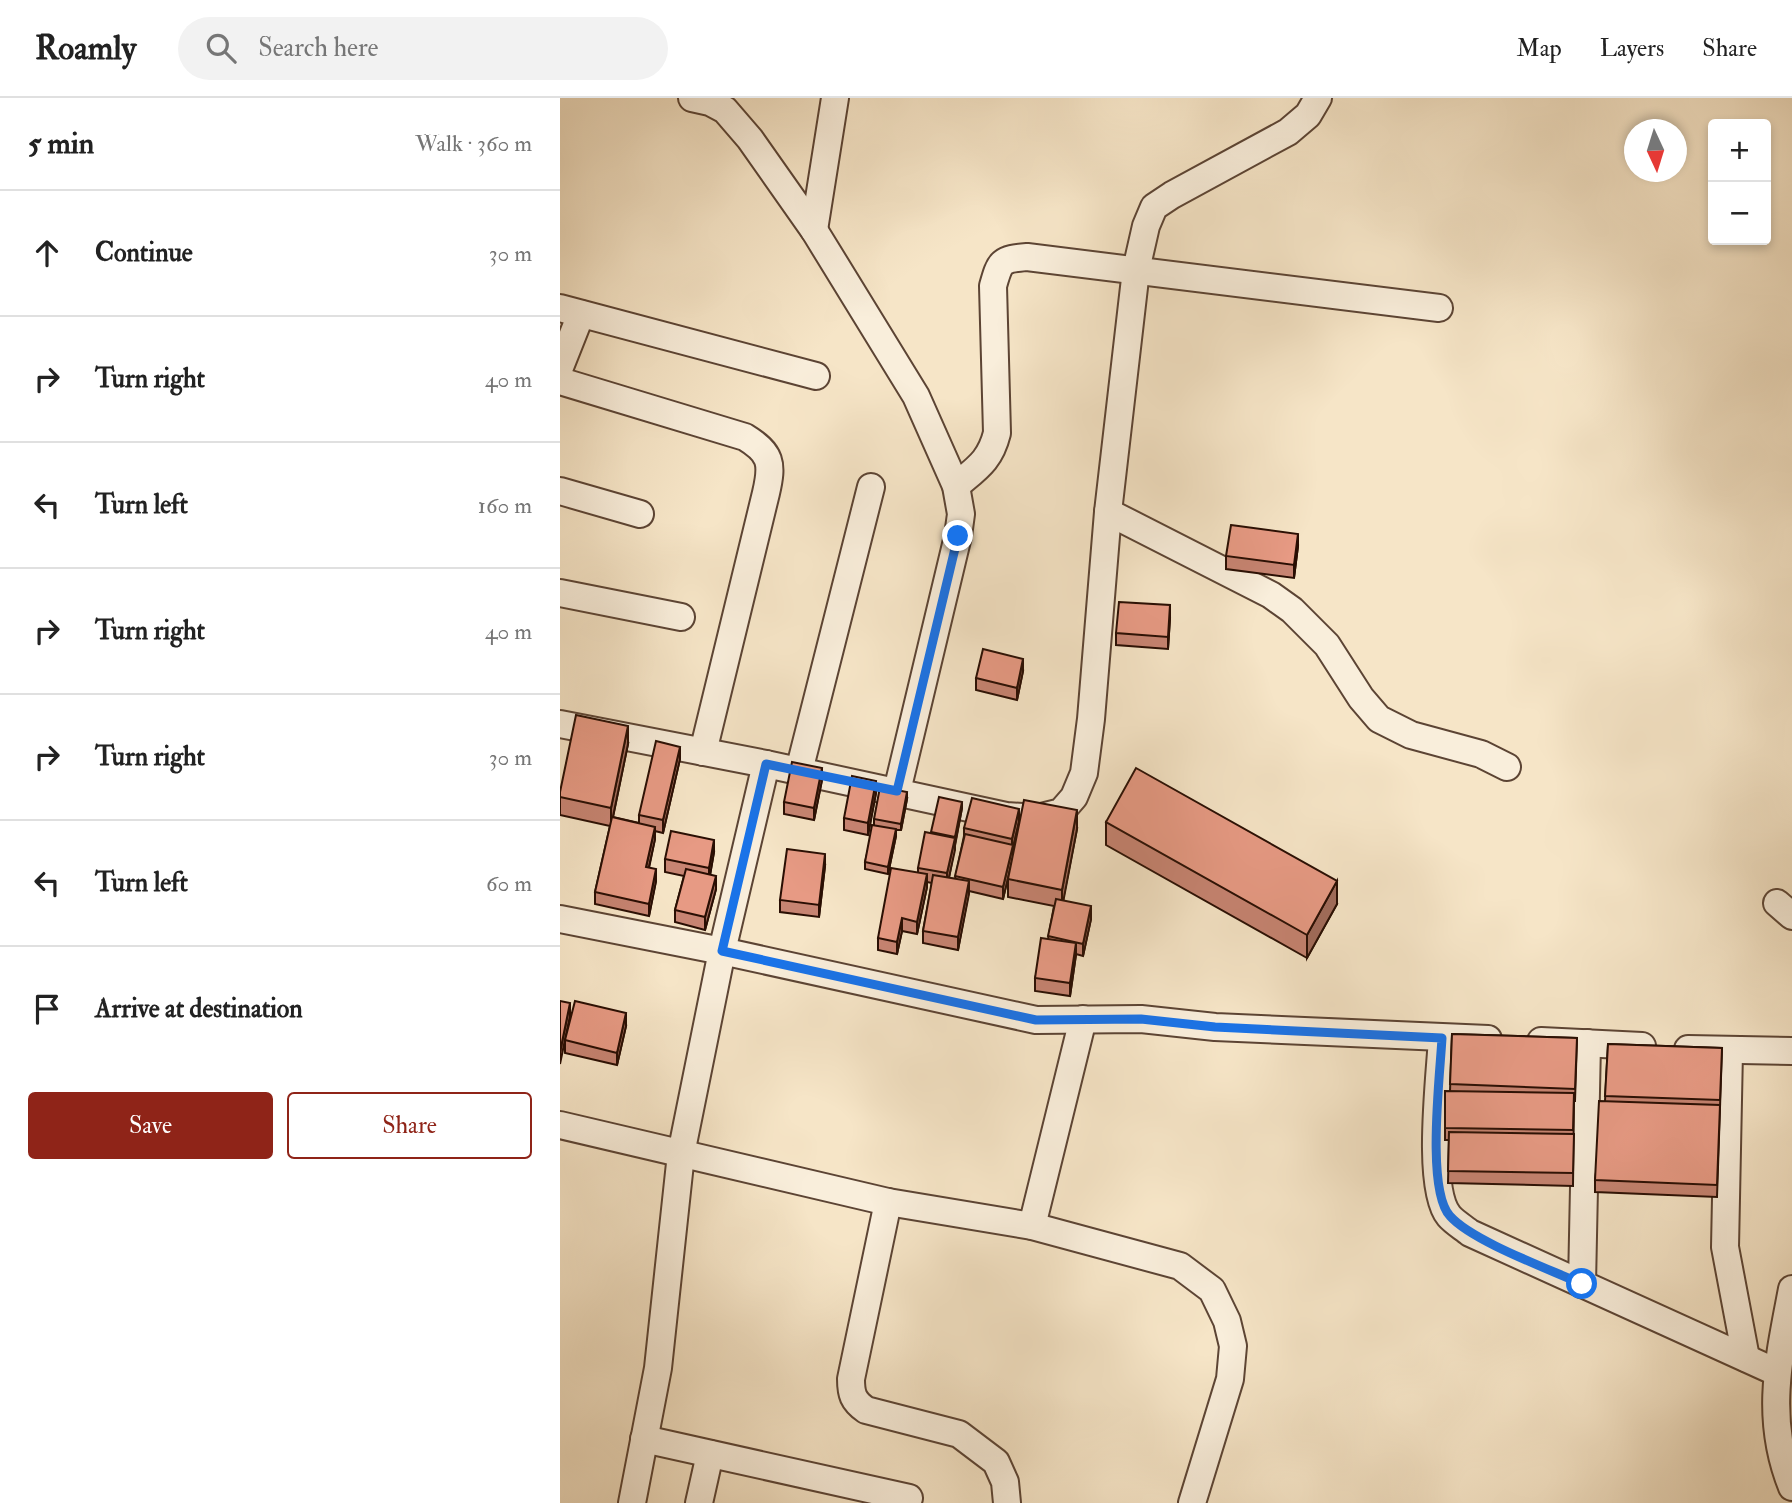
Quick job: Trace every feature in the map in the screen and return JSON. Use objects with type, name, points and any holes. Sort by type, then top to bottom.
[{"type":"street","points":[[692,98],[710,102],[725,110],[750,139],[814,230],[916,396],[956,486],[961,513],[958,536],[897,791]]},
{"type":"street","points":[[814,230],[835,98]]},
{"type":"street","points":[[560,724],[897,791],[1006,816],[1037,818],[1061,812],[1074,797],[1084,773],[1108,512],[1136,270],[1146,226],[1154,207],[1289,132],[1308,116],[1318,98]]},
{"type":"street","points":[[956,486],[993,451],[998,433],[993,286],[999,265],[1008,258],[1027,257],[1439,308]]},
{"type":"street","points":[[560,368],[570,311],[816,376]]},
{"type":"street","points":[[560,381],[745,437],[759,446],[769,458],[768,484],[703,752]]},
{"type":"street","points":[[799,771],[871,487]]},
{"type":"street","points":[[560,491],[640,514]]},
{"type":"street","points":[[1108,512],[1271,595],[1292,610],[1327,645],[1361,698],[1379,719],[1411,735],[1481,754],[1507,767]]},
{"type":"street","points":[[560,593],[681,617]]},
{"type":"street","points":[[632,1503],[658,1368],[681,1154],[722,951],[766,764]]},
{"type":"street","points":[[560,919],[722,951],[1036,1020],[1141,1019],[1215,1027],[1729,1051],[1792,1051]]},
{"type":"street","points":[[1032,1226],[1083,1019]]},
{"type":"street","points":[[1442,1038],[1436,1171],[1440,1196],[1448,1215],[1470,1233],[1776,1372]]},
{"type":"street","points":[[1582,1284],[1587,1043]]},
{"type":"street","points":[[1729,1051],[1725,1247],[1746,1358]]},
{"type":"street","points":[[560,1125],[888,1202],[1032,1226],[1180,1266],[1212,1290],[1227,1321],[1233,1346],[1230,1379],[1192,1503]]},
{"type":"street","points":[[888,1202],[851,1379],[851,1392],[855,1402],[866,1410],[959,1434],[996,1462],[1005,1482],[1007,1503]]},
{"type":"street","points":[[1792,1289],[1776,1372],[1776,1431],[1792,1487]]},
{"type":"street","points":[[645,1439],[909,1499]]},
{"type":"street","points":[[699,1503],[710,1454]]},
{"type":"building","points":[[1231,525],[1298,534],[1294,565],[1226,556]]},
{"type":"building","points":[[1119,602],[1170,605],[1168,637],[1116,633]]},
{"type":"building","points":[[983,649],[1023,659],[1017,688],[976,678]]},
{"type":"building","points":[[576,715],[628,726],[611,808],[560,797]]},
{"type":"building","points":[[656,741],[680,747],[663,820],[639,815]]},
{"type":"building","points":[[792,762],[822,768],[814,808],[784,802]]},
{"type":"building","points":[[1136,768],[1337,881],[1307,935],[1106,822]]},
{"type":"building","points":[[852,776],[876,781],[868,823],[844,818]]},
{"type":"building","points":[[880,787],[907,792],[901,824],[874,819]]},
{"type":"building","points":[[939,797],[962,802],[955,837],[931,832]]},
{"type":"building","points":[[972,798],[1019,809],[1012,839],[964,828]]},
{"type":"building","points":[[1024,800],[1077,810],[1062,890],[1008,879]]},
{"type":"building","points":[[612,817],[655,827],[646,867],[656,869],[649,904],[595,892]]},
{"type":"building","points":[[872,825],[896,829],[888,867],[865,862]]},
{"type":"building","points":[[671,831],[714,840],[709,868],[665,859]]},
{"type":"building","points":[[925,832],[955,838],[947,873],[918,868]]},
{"type":"building","points":[[965,834],[1013,845],[1003,887],[955,876]]},
{"type":"building","points":[[787,849],[825,854],[819,905],[780,900]]},
{"type":"building","points":[[891,868],[927,874],[917,922],[902,918],[897,942],[878,938]]},
{"type":"building","points":[[686,869],[716,876],[705,917],[675,910]]},
{"type":"building","points":[[933,875],[969,881],[958,937],[923,931]]},
{"type":"building","points":[[1056,899],[1091,906],[1083,944],[1048,936]]},
{"type":"building","points":[[1041,938],[1076,943],[1070,983],[1035,978]]},
{"type":"building","points":[[560,1001],[570,1003],[560,1052]]},
{"type":"building","points":[[575,1001],[626,1013],[617,1053],[565,1040]]},
{"type":"building","points":[[1452,1034],[1577,1038],[1575,1089],[1450,1084]]},
{"type":"building","points":[[1608,1044],[1722,1048],[1720,1100],[1605,1096]]},
{"type":"building","points":[[1445,1091],[1574,1093],[1573,1130],[1445,1128]]},
{"type":"building","points":[[1599,1101],[1720,1105],[1717,1185],[1595,1180]]},
{"type":"building","points":[[1449,1132],[1574,1134],[1573,1173],[1448,1171]]},
{"type":"route","points":[[958,536],[897,791],[766,764],[722,951],[1036,1020],[1119,1018],[1215,1027],[1442,1038],[1436,1171],[1440,1196],[1448,1215],[1470,1233],[1582,1284]]}]
